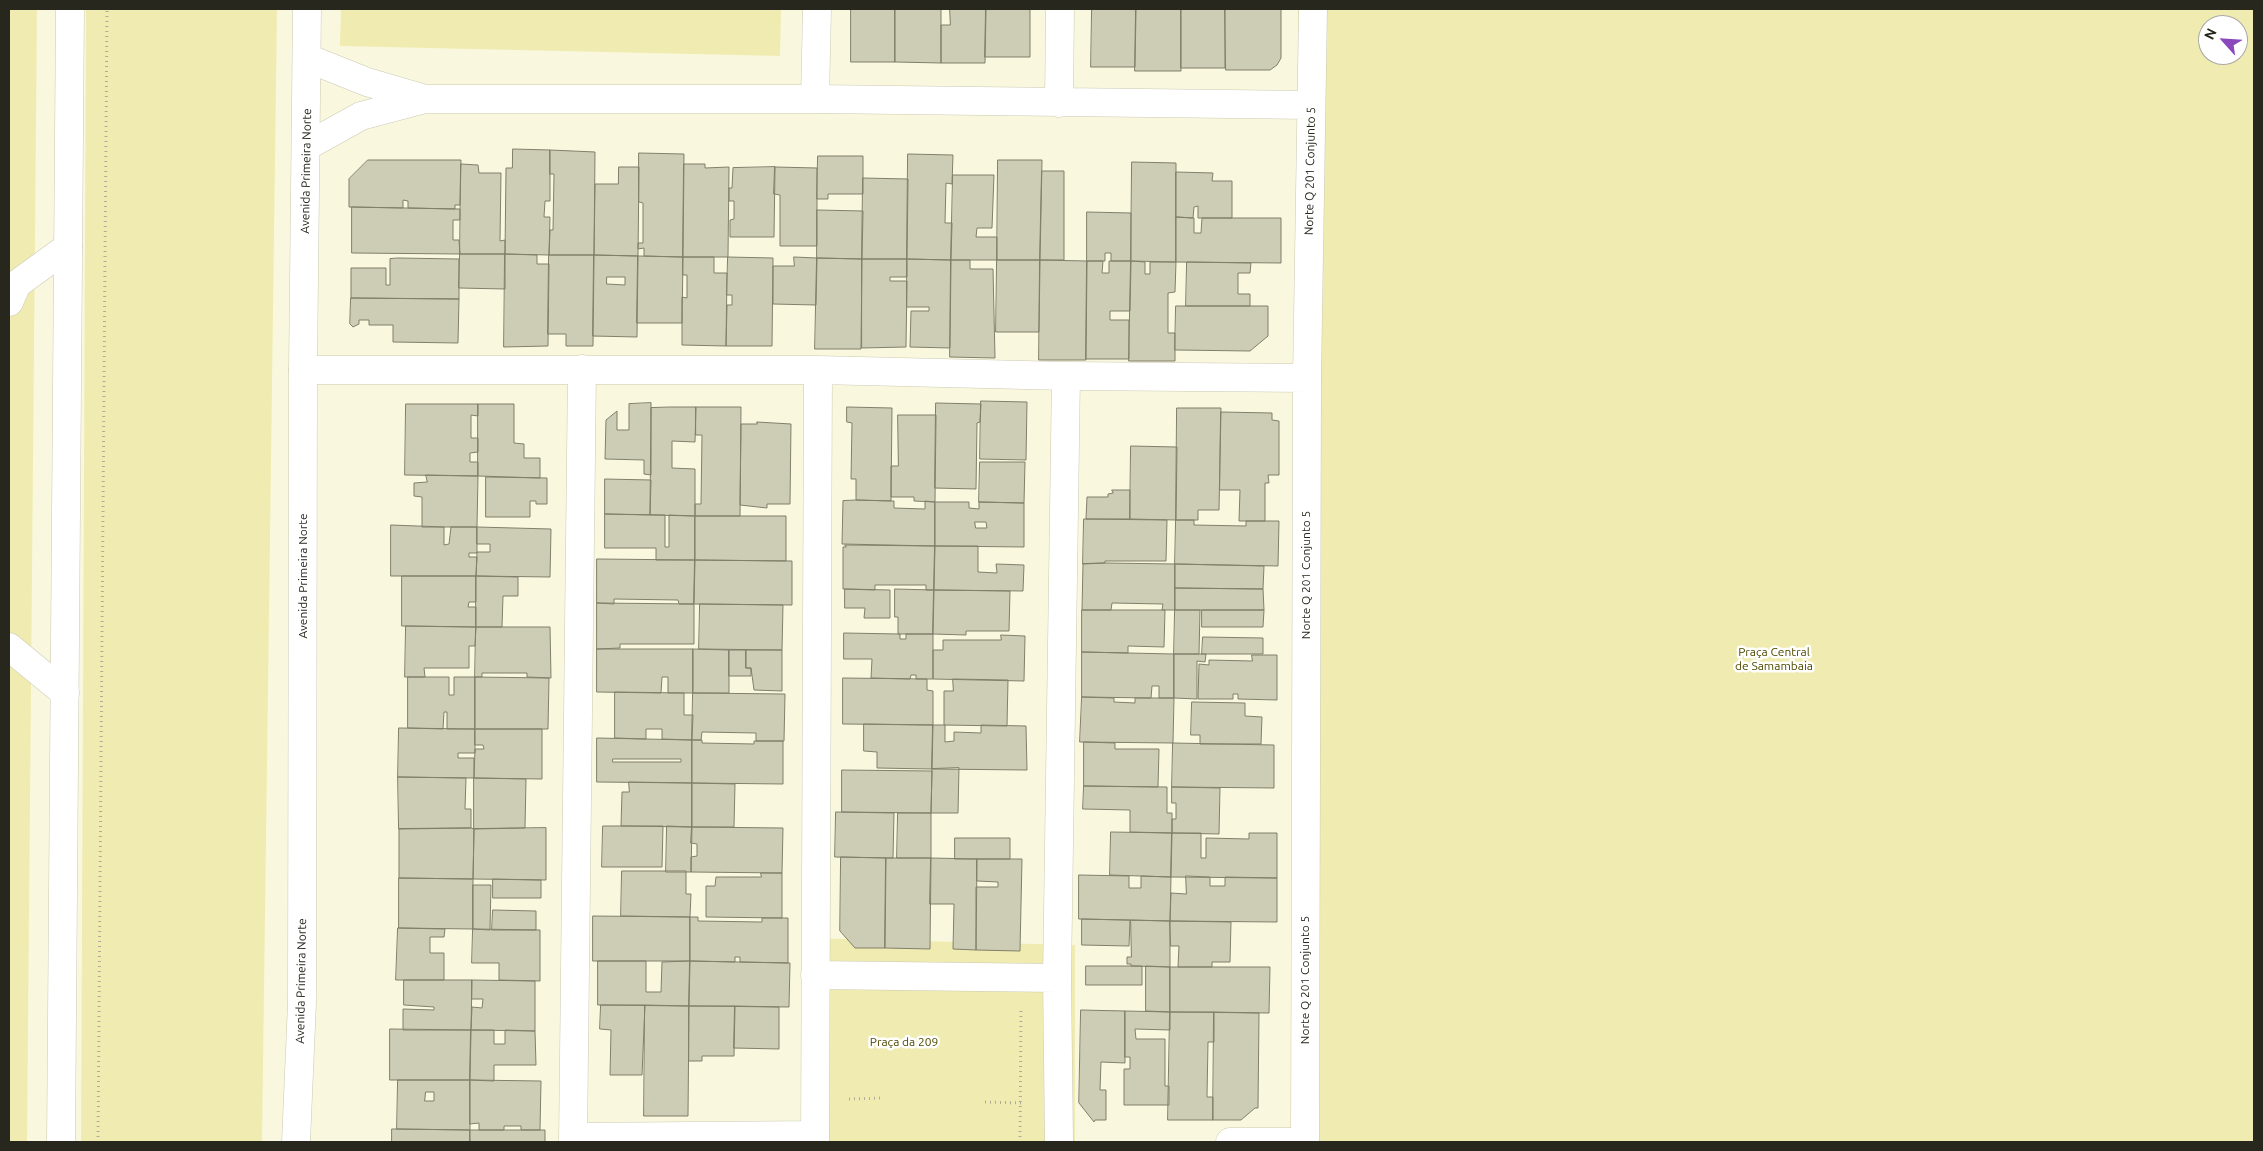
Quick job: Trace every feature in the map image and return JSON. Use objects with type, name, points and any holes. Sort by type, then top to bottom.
[{"type":"street","points":[[61,1142],[70,9]]},
{"type":"street","name":"Avenida Primeira Norte","points":[[296,1142],[302,1003],[303,370],[307,146],[307,9]]},
{"type":"street","points":[[815,99],[818,9]]},
{"type":"street","points":[[1059,103],[1060,9]]},
{"type":"street","name":"Norte Q 201 Conjunto 5","points":[[1305,1142],[1306,378],[1313,9]]},
{"type":"street","points":[[307,58],[367,82],[425,99]]},
{"type":"street","points":[[307,146],[360,116],[425,99],[815,99],[1311,105]]},
{"type":"street","points":[[9,302],[17,284],[68,247]]},
{"type":"street","points":[[582,369],[573,1140],[815,1139],[818,370]]},
{"type":"street","points":[[303,370],[818,370],[1066,376],[1306,378]]},
{"type":"street","points":[[1060,1142],[1057,978],[1066,376]]},
{"type":"street","points":[[9,647],[65,693]]},
{"type":"street","points":[[815,975],[1057,978]]},
{"type":"street","points":[[1230,1142],[1305,1142]]},
{"type":"path","points":[[98,1142],[107,9]]},
{"type":"path","points":[[1020,1142],[1021,1008]]},
{"type":"path","points":[[845,1099],[883,1098]]},
{"type":"path","points":[[985,1102],[1059,1103]]},
{"type":"green space","points":[[9,9],[37,9],[27,1142],[9,1142]]},
{"type":"green space","points":[[86,9],[277,9],[262,1142],[81,1142]]},
{"type":"green space","points":[[341,9],[781,9],[780,56],[340,46]]},
{"type":"green space","name":"Praça Central de Samambaia","points":[[1298,9],[2254,9],[2254,1142],[1292,1142]]},
{"type":"green space","name":"Praça da 209","points":[[806,938],[1075,945],[1075,1142],[801,1142]]},
{"type":"building","points":[[851,9],[895,9],[895,62],[851,62]]},
{"type":"building","points":[[895,9],[941,9],[941,63],[895,62]]},
{"type":"building","points":[[950,9],[986,9],[985,63],[941,63],[941,25],[950,25]]},
{"type":"building","points":[[986,9],[1030,9],[1030,57],[985,57]]},
{"type":"building","points":[[1092,9],[1136,9],[1135,67],[1091,67]]},
{"type":"building","points":[[1136,9],[1181,9],[1181,71],[1135,71]]},
{"type":"building","points":[[1181,9],[1225,9],[1225,68],[1181,68]]},
{"type":"building","points":[[1225,9],[1281,9],[1281,58],[1277,65],[1270,70],[1226,70]]},
{"type":"building","points":[[513,149],[550,150],[550,201],[545,201],[544,217],[550,217],[549,255],[505,254],[506,168],[512,168]]},
{"type":"building","points":[[550,150],[595,152],[594,255],[549,255],[550,230],[553,230],[554,174],[550,174]]},
{"type":"building","points":[[639,153],[684,154],[683,257],[644,256],[644,248],[638,249],[638,243],[643,243],[643,203],[639,202]]},
{"type":"building","points":[[908,154],[953,155],[952,184],[946,183],[945,223],[952,223],[951,260],[907,259]]},
{"type":"building","points":[[818,156],[863,156],[863,194],[828,194],[828,199],[817,199]]},
{"type":"building","points":[[368,160],[461,160],[460,205],[455,205],[455,209],[408,208],[408,201],[403,200],[403,208],[349,207],[349,179]]},
{"type":"building","points":[[998,160],[1042,160],[1040,260],[997,260]]},
{"type":"building","points":[[1132,162],[1176,163],[1176,262],[1131,261]]},
{"type":"building","points":[[461,164],[478,165],[479,173],[501,173],[500,241],[505,240],[505,254],[460,254]]},
{"type":"building","points":[[684,164],[705,164],[705,168],[729,167],[728,257],[683,257]]},
{"type":"building","points":[[619,167],[639,167],[638,256],[594,255],[595,184],[618,184]]},
{"type":"building","points":[[775,167],[774,237],[730,237],[730,220],[734,219],[734,201],[729,201],[729,188],[732,188],[733,168]]},
{"type":"building","points":[[775,167],[817,168],[817,246],[780,246],[780,195],[774,194]]},
{"type":"building","points":[[1042,171],[1064,171],[1064,260],[1040,260]]},
{"type":"building","points":[[1176,172],[1213,173],[1212,181],[1232,181],[1232,218],[1198,218],[1198,206],[1194,207],[1193,218],[1176,217]]},
{"type":"building","points":[[953,175],[994,175],[992,228],[977,228],[976,237],[997,237],[997,260],[951,260]]},
{"type":"building","points":[[863,178],[908,179],[907,259],[862,259]]},
{"type":"building","points":[[352,207],[460,209],[460,220],[453,220],[453,240],[459,240],[460,254],[352,253]]},
{"type":"building","points":[[817,210],[863,211],[862,259],[817,258]]},
{"type":"building","points":[[1087,212],[1131,213],[1131,261],[1111,261],[1111,253],[1105,253],[1105,261],[1087,261]]},
{"type":"building","points":[[1176,217],[1194,218],[1194,233],[1201,233],[1202,218],[1281,218],[1281,263],[1176,262]]},
{"type":"building","points":[[460,254],[505,254],[505,289],[459,288]]},
{"type":"building","points":[[505,254],[537,255],[537,264],[549,264],[548,346],[504,347]]},
{"type":"building","points":[[549,255],[594,255],[593,346],[566,346],[566,334],[548,334]]},
{"type":"building","points":[[594,255],[638,256],[637,337],[593,336]],"holes":[[[607,277],[625,277],[625,285],[607,284]]]},
{"type":"building","points":[[638,256],[683,257],[682,323],[637,323]]},
{"type":"building","points":[[683,257],[714,257],[714,273],[727,273],[726,346],[682,345],[682,297],[687,298],[687,275],[683,275]]},
{"type":"building","points":[[728,257],[773,258],[772,346],[726,346],[727,305],[732,305],[732,295],[727,295]]},
{"type":"building","points":[[794,257],[817,258],[816,305],[773,304],[773,266],[794,266]]},
{"type":"building","points":[[817,258],[862,259],[861,349],[815,349]]},
{"type":"building","points":[[390,259],[459,259],[459,299],[351,298],[351,268],[386,268],[386,285],[390,285]]},
{"type":"building","points":[[862,259],[907,259],[907,277],[890,277],[890,281],[907,281],[906,347],[862,348]]},
{"type":"building","points":[[907,259],[951,260],[950,348],[910,347],[911,311],[929,311],[929,307],[907,307]]},
{"type":"building","points":[[951,260],[970,260],[970,269],[993,269],[995,358],[950,357]]},
{"type":"building","points":[[997,260],[1040,260],[1039,332],[996,332]]},
{"type":"building","points":[[1040,260],[1087,261],[1086,360],[1039,360]]},
{"type":"building","points":[[1087,261],[1103,261],[1102,273],[1109,273],[1109,261],[1131,261],[1130,311],[1110,311],[1110,320],[1129,320],[1129,359],[1086,359]]},
{"type":"building","points":[[1131,261],[1145,262],[1145,274],[1150,274],[1150,262],[1176,262],[1175,292],[1168,293],[1168,333],[1175,333],[1175,361],[1129,361]]},
{"type":"building","points":[[1187,262],[1251,263],[1250,273],[1238,273],[1238,294],[1250,294],[1250,306],[1186,306]]},
{"type":"building","points":[[351,298],[459,299],[458,343],[393,342],[393,325],[369,325],[369,320],[359,320],[359,324],[353,327],[350,324]]},
{"type":"building","points":[[1176,306],[1268,306],[1268,336],[1250,351],[1175,350]]},
{"type":"building","points":[[981,401],[1027,402],[1026,460],[980,459]]},
{"type":"building","points":[[651,403],[651,475],[644,474],[644,460],[605,459],[606,420],[617,411],[617,430],[629,430],[629,404]]},
{"type":"building","points":[[936,403],[981,404],[980,422],[977,423],[976,489],[935,488]]},
{"type":"building","points":[[406,404],[478,404],[478,416],[471,415],[471,438],[478,438],[478,452],[470,453],[470,462],[478,462],[478,476],[405,475]]},
{"type":"building","points":[[478,404],[514,404],[514,443],[524,444],[524,458],[540,458],[540,478],[478,476]]},
{"type":"building","points":[[696,407],[695,442],[672,441],[672,468],[695,469],[695,516],[650,515],[651,408]]},
{"type":"building","points":[[696,407],[741,407],[740,516],[695,516],[695,504],[701,504],[702,435],[696,435]]},
{"type":"building","points":[[847,407],[892,408],[891,501],[856,500],[856,479],[851,479],[852,423],[847,422]]},
{"type":"building","points":[[1177,408],[1221,408],[1219,510],[1198,510],[1198,520],[1176,520]]},
{"type":"building","points":[[1221,412],[1272,413],[1272,420],[1279,421],[1279,475],[1268,475],[1269,483],[1265,483],[1265,521],[1239,521],[1240,490],[1220,490]]},
{"type":"building","points":[[898,415],[936,415],[935,502],[914,501],[914,497],[891,497],[891,466],[898,466]]},
{"type":"building","points":[[757,422],[791,424],[790,504],[767,504],[767,508],[740,505],[741,424],[757,424]]},
{"type":"building","points":[[1131,446],[1177,447],[1176,520],[1130,519]]},
{"type":"building","points":[[980,462],[1025,462],[1024,503],[979,502]]},
{"type":"building","points":[[426,475],[478,476],[477,527],[422,527],[422,497],[414,496],[414,483],[427,482]]},
{"type":"building","points":[[486,477],[547,478],[547,504],[536,504],[536,501],[530,501],[530,517],[486,517]]},
{"type":"building","points":[[605,479],[651,480],[650,515],[605,514]]},
{"type":"building","points":[[1112,490],[1130,490],[1130,519],[1086,519],[1087,497],[1108,497],[1108,494],[1113,493]]},
{"type":"building","points":[[843,501],[894,501],[894,508],[925,509],[925,501],[935,502],[935,546],[842,544]]},
{"type":"building","points":[[935,502],[969,502],[969,508],[979,509],[979,502],[1024,503],[1024,547],[935,546]],"holes":[[[975,522],[986,522],[987,528],[976,528]]]},
{"type":"building","points":[[605,514],[665,515],[665,547],[669,547],[669,515],[695,516],[695,560],[656,560],[656,548],[605,548]]},
{"type":"building","points":[[695,516],[786,516],[786,561],[695,560]]},
{"type":"building","points":[[1084,519],[1167,520],[1166,561],[1105,561],[1105,563],[1083,564]]},
{"type":"building","points":[[1176,520],[1194,520],[1194,525],[1246,526],[1246,521],[1279,521],[1278,566],[1175,564]]},
{"type":"building","points":[[391,525],[444,527],[444,545],[449,544],[451,527],[477,527],[477,553],[469,553],[469,557],[477,557],[476,576],[391,576]]},
{"type":"building","points":[[477,527],[551,529],[550,577],[476,576],[477,552],[490,552],[490,544],[477,544]]},
{"type":"building","points":[[845,545],[935,546],[934,590],[926,590],[926,585],[875,585],[875,590],[843,589],[843,547],[846,547]]},
{"type":"building","points":[[935,546],[978,546],[978,572],[997,573],[996,564],[1024,565],[1023,591],[934,590]]},
{"type":"building","points":[[597,559],[695,560],[694,604],[679,604],[678,600],[614,599],[614,604],[597,603]]},
{"type":"building","points":[[695,560],[792,561],[792,605],[694,604]]},
{"type":"building","points":[[1083,564],[1175,564],[1175,610],[1162,610],[1163,604],[1112,603],[1111,610],[1082,610]]},
{"type":"building","points":[[1175,564],[1264,566],[1263,589],[1175,588]]},
{"type":"building","points":[[402,576],[476,576],[476,602],[469,602],[468,607],[476,607],[476,627],[402,626]]},
{"type":"building","points":[[476,576],[518,577],[518,596],[503,596],[502,627],[476,627]]},
{"type":"building","points":[[1175,588],[1263,589],[1264,610],[1175,610]]},
{"type":"building","points":[[845,589],[890,590],[890,618],[864,618],[865,608],[845,608]]},
{"type":"building","points":[[895,589],[934,590],[933,634],[898,634],[898,617],[895,617]]},
{"type":"building","points":[[934,590],[1010,591],[1009,631],[966,631],[966,635],[933,634]]},
{"type":"building","points":[[597,603],[694,604],[694,644],[620,644],[620,648],[597,649]]},
{"type":"building","points":[[700,604],[783,605],[782,650],[699,649]]},
{"type":"building","points":[[1082,610],[1165,610],[1164,647],[1128,646],[1128,653],[1082,652]]},
{"type":"building","points":[[1175,610],[1200,610],[1199,654],[1174,654]]},
{"type":"building","points":[[1202,610],[1264,610],[1263,627],[1202,627]]},
{"type":"building","points":[[406,626],[476,627],[475,646],[469,646],[469,668],[424,668],[425,677],[405,677]]},
{"type":"building","points":[[476,627],[550,627],[551,678],[527,677],[527,673],[482,673],[482,677],[475,677]]},
{"type":"building","points":[[844,633],[900,634],[900,639],[906,639],[906,634],[933,634],[933,679],[916,679],[916,675],[911,675],[910,679],[871,678],[872,659],[844,659]]},
{"type":"building","points":[[1001,635],[1025,636],[1024,681],[933,679],[933,650],[943,650],[943,640],[1001,640]]},
{"type":"building","points":[[1203,637],[1263,638],[1263,654],[1202,654]]},
{"type":"building","points":[[597,649],[693,649],[693,693],[668,693],[668,677],[662,677],[661,693],[597,692]]},
{"type":"building","points":[[693,649],[729,650],[729,693],[693,693]]},
{"type":"building","points":[[729,650],[746,650],[746,668],[751,668],[751,676],[729,676]]},
{"type":"building","points":[[746,650],[782,650],[782,691],[754,690],[751,668],[746,668]]},
{"type":"building","points":[[1082,652],[1174,654],[1174,698],[1159,698],[1159,686],[1152,686],[1151,698],[1082,697]]},
{"type":"building","points":[[1174,654],[1206,654],[1205,662],[1197,661],[1197,699],[1174,698]]},
{"type":"building","points":[[1252,655],[1277,655],[1277,700],[1238,699],[1238,694],[1233,694],[1233,699],[1198,699],[1199,664],[1209,665],[1209,660],[1252,661]]},
{"type":"building","points":[[408,677],[449,677],[449,695],[454,695],[454,677],[475,677],[475,729],[447,729],[447,712],[444,712],[443,729],[408,728]]},
{"type":"building","points":[[475,677],[549,678],[548,729],[475,729]]},
{"type":"building","points":[[843,678],[927,679],[927,690],[933,691],[933,725],[843,724]]},
{"type":"building","points":[[953,679],[1008,680],[1007,726],[944,725],[944,691],[953,691]]},
{"type":"building","points":[[615,692],[684,693],[684,715],[693,715],[692,740],[662,739],[662,729],[646,729],[646,739],[615,738]]},
{"type":"building","points":[[693,693],[785,694],[784,741],[756,741],[756,733],[702,732],[701,740],[692,740]]},
{"type":"building","points":[[1082,697],[1114,698],[1114,702],[1135,703],[1135,698],[1174,698],[1173,743],[1080,742]]},
{"type":"building","points":[[1192,702],[1245,703],[1245,716],[1262,717],[1261,744],[1200,744],[1200,735],[1191,735]]},
{"type":"building","points":[[864,724],[933,725],[932,769],[877,768],[877,752],[864,751]]},
{"type":"building","points":[[933,725],[945,725],[945,742],[954,741],[954,732],[981,733],[981,725],[1026,726],[1027,770],[932,769]]},
{"type":"building","points":[[399,728],[475,729],[475,753],[458,753],[458,758],[474,758],[474,778],[398,777]]},
{"type":"building","points":[[475,729],[542,729],[542,779],[474,778],[475,749],[484,749],[483,745],[475,745]]},
{"type":"building","points":[[597,738],[692,740],[692,783],[597,782]],"holes":[[[613,759],[681,759],[681,762],[613,762]]]},
{"type":"building","points":[[692,740],[702,740],[702,743],[754,744],[754,741],[783,741],[783,784],[692,783]]},
{"type":"building","points":[[1084,742],[1115,743],[1115,749],[1159,749],[1158,787],[1084,786]]},
{"type":"building","points":[[1173,743],[1274,745],[1274,788],[1172,787]]},
{"type":"building","points":[[959,768],[958,813],[931,813],[932,769]]},
{"type":"building","points":[[842,770],[932,771],[931,813],[842,812]]},
{"type":"building","points":[[398,777],[466,778],[465,809],[471,809],[471,828],[399,829]]},
{"type":"building","points":[[474,778],[526,779],[525,828],[474,829]]},
{"type":"building","points":[[629,782],[692,783],[692,827],[621,826],[622,792],[629,792]]},
{"type":"building","points":[[692,783],[735,784],[734,827],[692,827]]},
{"type":"building","points":[[1084,786],[1167,787],[1167,813],[1172,813],[1172,833],[1130,832],[1130,810],[1083,809]]},
{"type":"building","points":[[1172,787],[1220,788],[1219,834],[1172,833],[1172,819],[1176,819],[1176,803],[1172,803]]},
{"type":"building","points":[[836,812],[894,813],[893,858],[835,857]]},
{"type":"building","points":[[898,813],[931,813],[931,858],[897,858]]},
{"type":"building","points":[[603,826],[663,826],[662,867],[602,867]]},
{"type":"building","points":[[667,826],[692,827],[691,872],[666,872]]},
{"type":"building","points":[[692,827],[783,828],[782,873],[691,872],[691,857],[697,856],[697,844],[691,843]]},
{"type":"building","points":[[546,828],[546,880],[473,879],[474,829]]},
{"type":"building","points":[[399,829],[474,829],[473,879],[399,878]]},
{"type":"building","points":[[1111,832],[1172,833],[1171,877],[1110,875]]},
{"type":"building","points":[[1172,833],[1201,833],[1201,858],[1206,858],[1206,838],[1249,839],[1249,833],[1277,833],[1277,878],[1171,877]]},
{"type":"building","points":[[955,838],[1010,838],[1010,859],[955,859]]},
{"type":"building","points":[[841,857],[886,858],[885,948],[855,948],[840,931]]},
{"type":"building","points":[[886,858],[931,858],[930,949],[885,948]]},
{"type":"building","points":[[931,858],[977,859],[976,950],[953,949],[954,904],[930,904]]},
{"type":"building","points":[[977,859],[1022,859],[1020,951],[976,950],[976,887],[998,887],[998,882],[977,881]]},
{"type":"building","points":[[622,871],[686,871],[686,894],[691,894],[690,917],[621,916]]},
{"type":"building","points":[[761,873],[782,873],[782,918],[706,917],[706,886],[715,886],[716,877],[761,877]]},
{"type":"building","points":[[1079,875],[1129,876],[1129,888],[1141,888],[1141,876],[1171,877],[1170,921],[1079,919]]},
{"type":"building","points":[[1186,876],[1210,877],[1210,886],[1225,886],[1225,877],[1277,878],[1277,922],[1170,921],[1171,893],[1186,894]]},
{"type":"building","points":[[399,878],[473,879],[473,929],[399,928]]},
{"type":"building","points":[[493,879],[541,880],[541,898],[493,898]]},
{"type":"building","points":[[473,885],[491,885],[490,930],[473,929]]},
{"type":"building","points":[[493,910],[536,911],[536,930],[492,930]]},
{"type":"building","points":[[593,916],[690,917],[690,961],[593,961]]},
{"type":"building","points":[[690,917],[698,917],[698,921],[762,922],[762,918],[788,918],[788,963],[740,962],[740,957],[735,957],[735,962],[690,961]]},
{"type":"building","points":[[1082,919],[1130,920],[1129,946],[1082,945]]},
{"type":"building","points":[[1131,920],[1170,921],[1170,967],[1131,966],[1131,964],[1127,964],[1127,957],[1131,957]]},
{"type":"building","points":[[1170,921],[1231,922],[1230,962],[1212,962],[1212,967],[1178,967],[1179,946],[1171,946]]},
{"type":"building","points":[[398,928],[445,929],[444,937],[430,937],[430,953],[444,953],[444,980],[396,980]]},
{"type":"building","points":[[473,929],[540,930],[540,981],[499,980],[499,963],[472,963]]},
{"type":"building","points":[[598,961],[646,961],[646,992],[661,992],[662,962],[690,961],[689,1006],[598,1005]]},
{"type":"building","points":[[690,961],[790,963],[789,1007],[689,1006]]},
{"type":"building","points":[[1086,966],[1142,966],[1142,985],[1086,985]]},
{"type":"building","points":[[1146,966],[1170,967],[1170,1012],[1146,1011]]},
{"type":"building","points":[[1170,967],[1270,967],[1269,1013],[1170,1012]]},
{"type":"building","points":[[404,980],[472,980],[471,1030],[403,1030],[403,1009],[434,1010],[434,1007],[404,1005]]},
{"type":"building","points":[[472,980],[535,981],[535,1031],[471,1030],[472,1007],[482,1008],[483,999],[472,999]]},
{"type":"building","points":[[601,1005],[645,1005],[642,1075],[610,1075],[611,1030],[600,1029]]},
{"type":"building","points":[[645,1005],[689,1006],[688,1116],[644,1116]]},
{"type":"building","points":[[689,1006],[735,1006],[734,1056],[702,1056],[702,1061],[689,1061]]},
{"type":"building","points":[[735,1006],[779,1007],[779,1049],[734,1048]]},
{"type":"building","points":[[1081,1010],[1125,1011],[1125,1063],[1101,1062],[1100,1090],[1106,1090],[1106,1120],[1095,1120],[1094,1122],[1079,1103]]},
{"type":"building","points":[[1125,1011],[1170,1012],[1170,1030],[1135,1029],[1136,1039],[1165,1039],[1165,1086],[1169,1086],[1169,1105],[1124,1105],[1124,1069],[1130,1069],[1130,1057],[1125,1057]]},
{"type":"building","points":[[1170,1012],[1214,1012],[1214,1042],[1208,1042],[1207,1097],[1213,1097],[1213,1120],[1168,1120]]},
{"type":"building","points":[[1214,1012],[1259,1013],[1258,1108],[1255,1108],[1241,1120],[1213,1120]]},
{"type":"building","points":[[390,1029],[471,1030],[470,1080],[390,1080]]},
{"type":"building","points":[[471,1030],[494,1030],[494,1044],[505,1044],[505,1030],[535,1031],[536,1065],[494,1065],[494,1081],[470,1080]]},
{"type":"building","points":[[398,1080],[470,1080],[470,1130],[397,1129]],"holes":[[[426,1092],[434,1092],[434,1101],[425,1101]]]},
{"type":"building","points":[[470,1080],[541,1081],[540,1130],[521,1130],[521,1126],[504,1126],[504,1130],[479,1130],[479,1123],[470,1124]]},
{"type":"building","points":[[392,1129],[470,1130],[470,1142],[392,1142]]},
{"type":"building","points":[[470,1130],[545,1130],[545,1142],[470,1142]]}]
